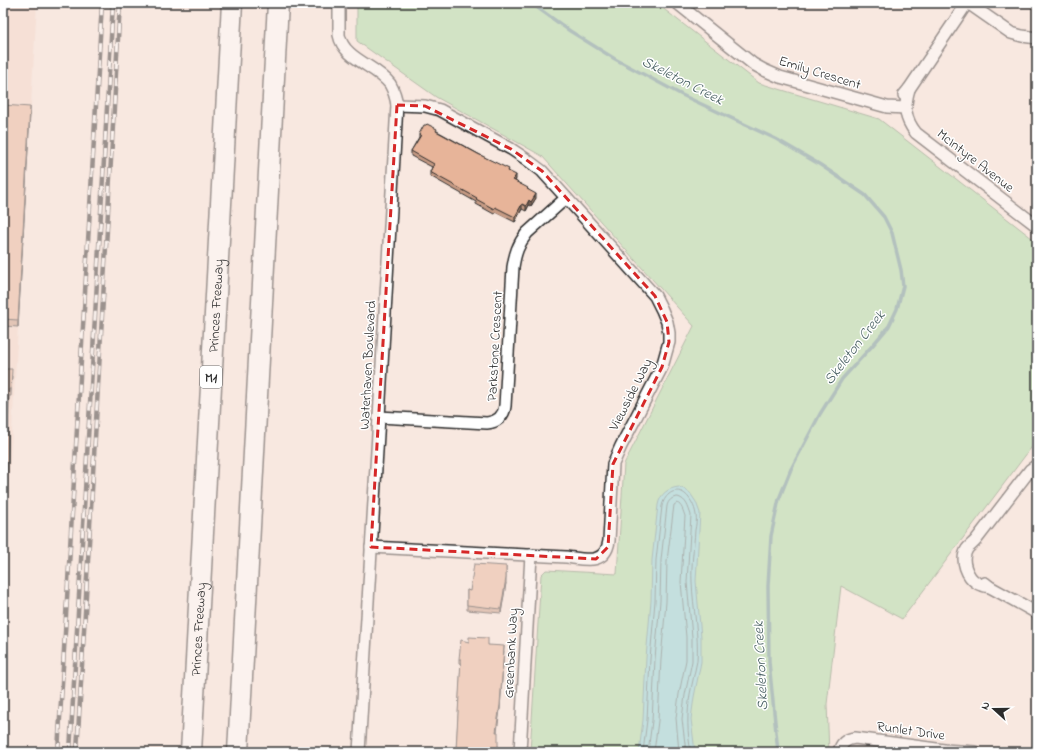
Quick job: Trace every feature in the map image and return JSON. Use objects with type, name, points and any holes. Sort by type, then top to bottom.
[{"type":"highway","name":"Princes Freeway","points":[[191,752],[232,3]]},
{"type":"highway","points":[[238,752],[278,3]]},
{"type":"street","name":"Waterhaven Boulevard","points":[[339,3],[340,40],[344,47],[352,55],[381,76],[390,85],[396,98],[397,105],[359,752]]},
{"type":"street","name":"Emily Crescent","points":[[677,3],[753,64],[764,70],[780,77],[887,107],[902,108]]},
{"type":"street","points":[[902,108],[909,89],[968,3],[1011,33],[1022,36],[1037,37],[1037,44]]},
{"type":"street","name":"Viewside Way","points":[[371,546],[589,560],[602,556],[608,547],[610,533],[613,464],[662,367],[669,333],[667,322],[655,296],[538,168],[520,154],[435,108],[425,106],[397,105]]},
{"type":"street","name":"McIntyre Avenue","points":[[902,108],[916,133],[1037,226]]},
{"type":"street","name":"Parkstone Crescent","points":[[379,417],[487,423],[495,421],[502,416],[505,411],[513,267],[516,252],[522,239],[527,233],[566,198]]},
{"type":"street","points":[[1037,465],[1030,470],[976,540],[967,549],[965,556],[966,569],[978,584],[990,587],[1037,613]]},
{"type":"street","name":"Greenbank Way","points":[[520,752],[532,556]]},
{"type":"street","name":"Runlet Drive","points":[[839,752],[840,746],[844,741],[861,738],[944,750],[975,752]]},
{"type":"highlighted area","points":[[397,105],[425,106],[511,149],[542,171],[655,296],[667,322],[669,342],[662,367],[613,464],[608,547],[596,559],[371,547]]},
{"type":"shaded area","points":[[3,3],[37,3],[3,584]]},
{"type":"green space","points":[[357,3],[656,3],[759,83],[879,119],[1037,242],[1037,440],[902,619],[841,586],[827,704],[829,752],[530,752],[541,575],[546,570],[617,574],[624,464],[694,326],[542,156],[436,97],[357,41]]},
{"type":"water","points":[[679,487],[690,493],[696,502],[700,513],[696,581],[701,637],[701,662],[691,719],[695,752],[639,752],[643,720],[651,601],[652,560],[658,505],[665,492]]},
{"type":"building","points":[[3,105],[30,107],[18,320],[3,319],[3,160],[5,122],[3,122]]},
{"type":"building","points":[[427,124],[437,129],[436,131],[509,169],[508,171],[516,175],[513,180],[536,194],[531,202],[529,200],[526,206],[522,204],[515,217],[495,207],[494,209],[430,172],[434,164],[411,151],[421,135],[419,134],[424,125]]},
{"type":"building","points":[[3,369],[12,369],[11,389],[9,389],[6,519],[3,519]]},
{"type":"building","points":[[474,564],[506,566],[506,578],[501,609],[467,605],[467,590],[470,591]]},
{"type":"building","points":[[469,637],[488,638],[488,645],[504,646],[500,705],[496,732],[498,732],[498,752],[464,752],[456,750],[461,640],[469,642]]},
{"type":"waterway","name":"Skeleton Creek","points":[[531,3],[570,31],[615,59],[682,95],[776,139],[819,164],[865,195],[884,217],[892,233],[901,270],[903,286],[897,309],[889,326],[842,379],[820,414],[791,469],[779,499],[771,536],[768,586],[769,662],[778,752]]},
{"type":"railway","points":[[58,752],[102,3]]},
{"type":"railway","points":[[70,752],[113,3]]},
{"type":"railway","points":[[77,752],[120,3]]}]
